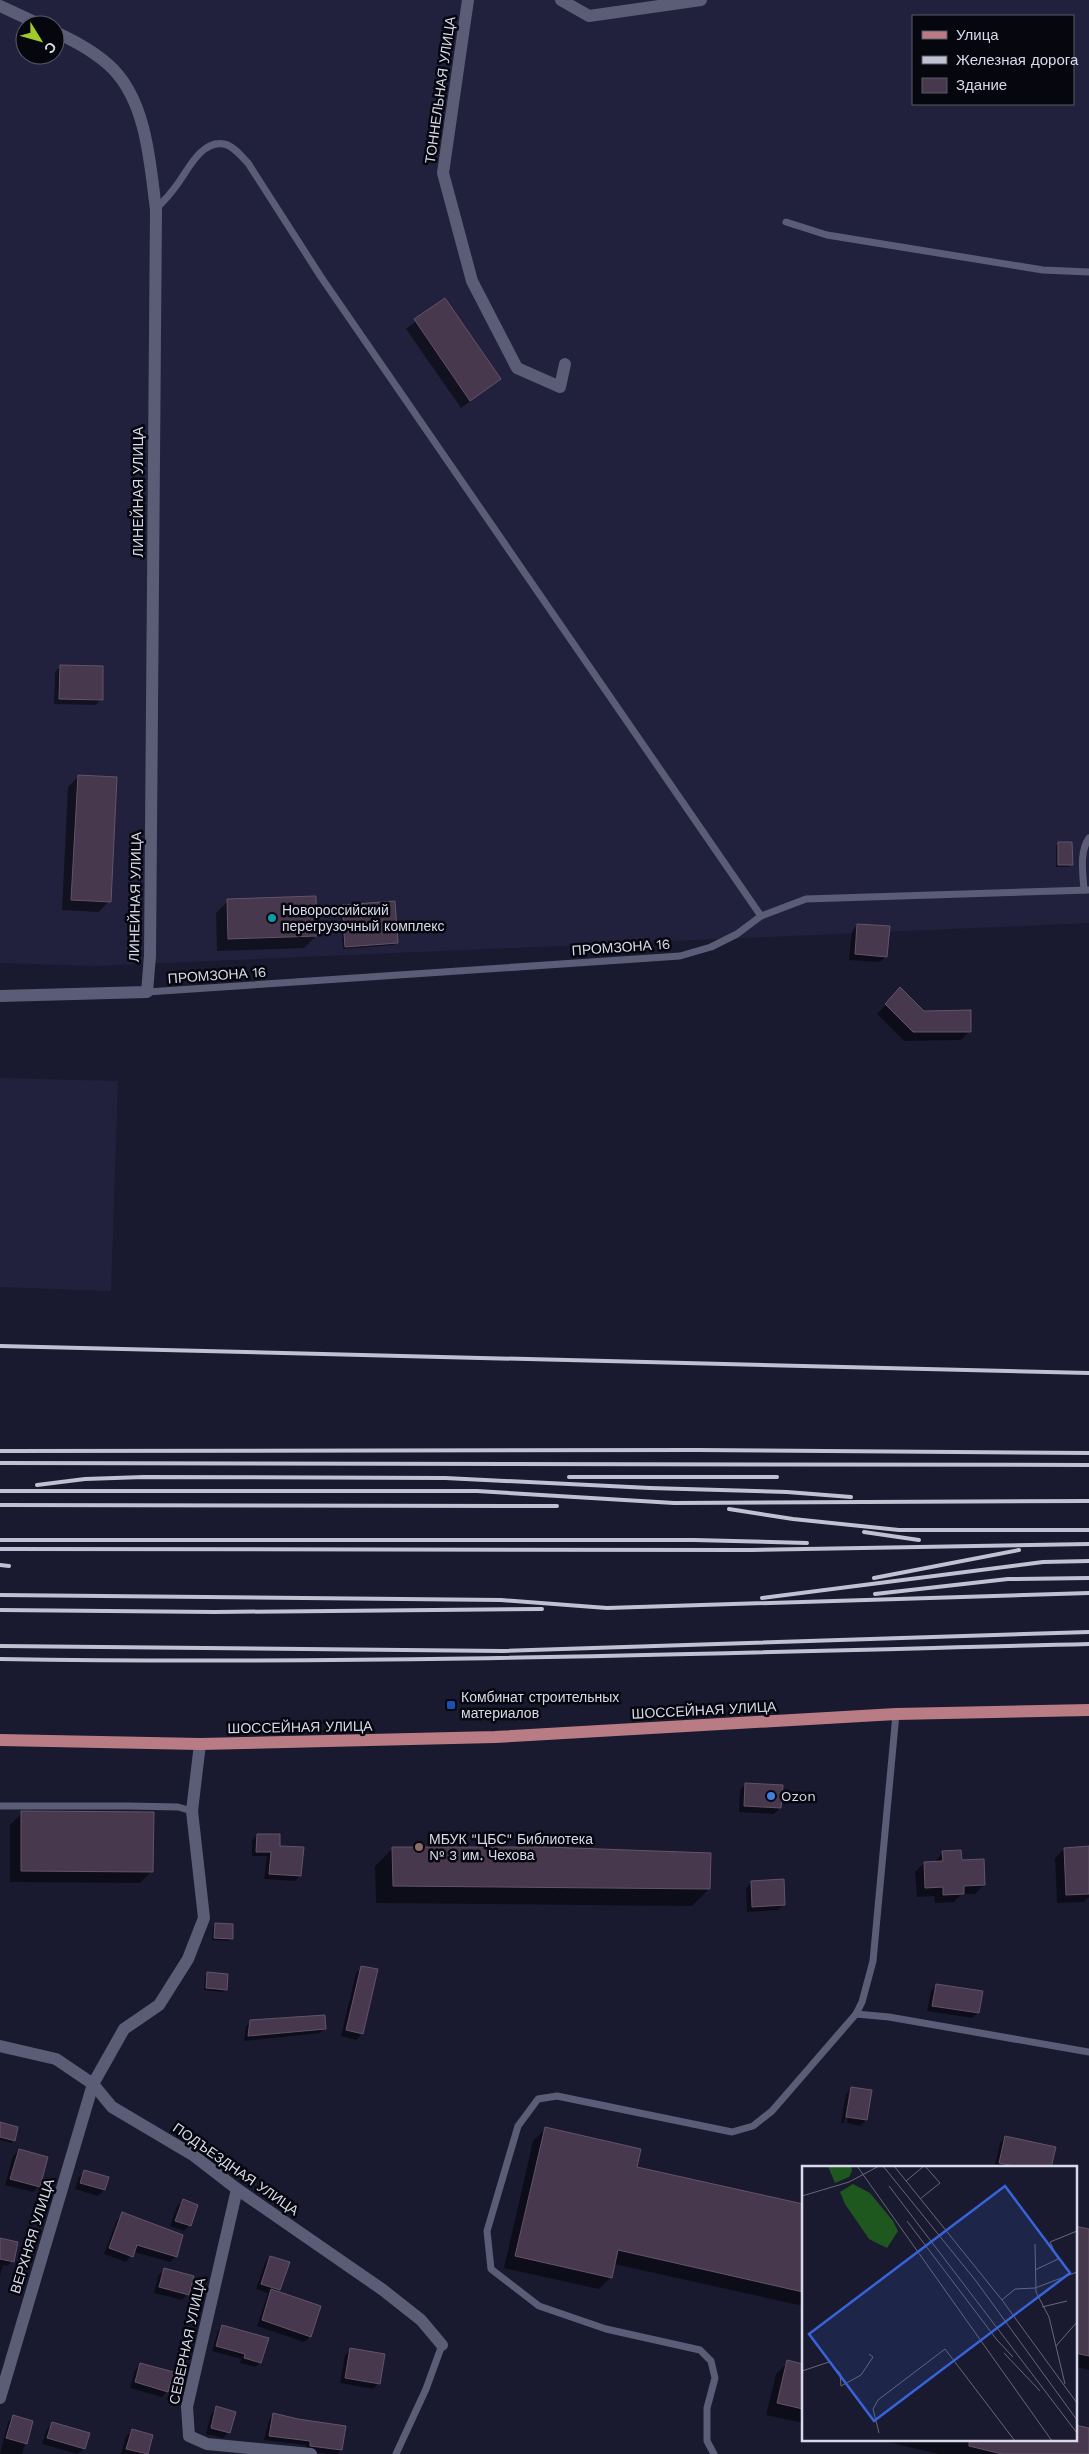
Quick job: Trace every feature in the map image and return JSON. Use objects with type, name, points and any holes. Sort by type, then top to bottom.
[{"type":"main road","name":"ШОССЕЙНАЯ УЛИЦА","points":[[0,1740],[200,1744],[495,1737],[896,1714],[1089,1710]]},
{"type":"street","name":"ТОННЕЛЬНАЯ УЛИЦА","points":[[468,0],[443,173],[472,281],[517,368],[560,387],[565,364]]},
{"type":"street","points":[[561,0],[589,16],[701,0]]},
{"type":"street","points":[[0,6],[19,15]]},
{"type":"street","name":"ЛИНЕЙНАЯ УЛИЦА","points":[[65,38],[100,58],[114,70],[126,87],[137,112],[149,154],[156,210],[150,956],[147,992]]},
{"type":"street","points":[[0,996],[147,992]]},
{"type":"street","points":[[93,2084],[124,2029],[158,2005],[188,1959],[204,1918],[192,1811],[200,1744]]},
{"type":"street","name":"ПОДЪЕЗДНАЯ УЛИЦА","points":[[0,2046],[56,2059],[93,2084],[112,2107],[193,2155],[237,2189],[383,2290],[421,2320],[442,2345]]},
{"type":"street","name":"ВЕРХНЯЯ УЛИЦА","points":[[0,2398],[93,2084]]},
{"type":"street","name":"СЕВЕРНАЯ УЛИЦА","points":[[237,2189],[187,2407],[189,2436],[207,2444],[312,2454]]},
{"type":"lane","points":[[156,210],[178,184],[191,163],[206,148],[214,144],[225,144],[236,150],[248,164],[326,286],[761,916]]},
{"type":"lane","points":[[786,222],[827,235],[1043,270],[1089,272]]},
{"type":"lane","name":"ПРОМЗОНА 16","points":[[147,992],[680,956],[711,947],[737,934],[761,916],[806,898],[1087,890],[1083,861],[1086,843],[1089,838]]},
{"type":"lane","points":[[714,2454],[707,2441],[707,2408],[715,2378],[711,2361],[700,2350],[606,2329],[539,2306],[491,2269],[487,2231],[518,2126],[538,2099],[557,2096],[732,2132],[753,2126],[772,2111],[856,2014],[862,2002],[872,1961],[896,1714]]},
{"type":"lane","points":[[0,1806],[178,1807],[192,1811]]},
{"type":"lane","points":[[856,2014],[890,2017],[1089,2052]]},
{"type":"lane","points":[[396,2454],[426,2389],[442,2345]]},
{"type":"shaded area","points":[[0,0],[1089,0],[1089,923],[95,966],[0,963]]},
{"type":"shaded area","points":[[0,1078],[118,1081],[111,1291],[0,1287]]},
{"type":"building","points":[[445,298],[501,379],[470,401],[414,319]]},
{"type":"building","points":[[60,665],[103,666],[103,700],[59,699]]},
{"type":"building","points":[[78,775],[117,777],[111,902],[71,900]]},
{"type":"building","points":[[1058,842],[1072,842],[1073,865],[1058,865]]},
{"type":"building","name":"Новороссийский перегрузочный комплекс","points":[[316,896],[317,936],[228,939],[227,899]]},
{"type":"building","points":[[395,901],[398,943],[345,947],[342,905]]},
{"type":"building","points":[[857,924],[890,926],[887,957],[855,954]]},
{"type":"building","points":[[900,987],[924,1011],[971,1010],[971,1032],[913,1032],[885,1004]]},
{"type":"building","points":[[745,1783],[783,1785],[781,1808],[744,1806]]},
{"type":"building","points":[[21,1811],[154,1812],[153,1872],[21,1871]]},
{"type":"building","points":[[257,1834],[280,1834],[280,1846],[304,1847],[301,1876],[269,1874],[271,1852],[256,1852]]},
{"type":"building","points":[[1089,1846],[1089,1894],[1066,1895],[1064,1848]]},
{"type":"building","points":[[392,1847],[545,1847],[711,1853],[710,1889],[393,1886]]},
{"type":"building","points":[[961,1850],[962,1860],[984,1859],[985,1885],[964,1886],[964,1894],[943,1895],[943,1887],[925,1888],[924,1862],[943,1861],[942,1851]]},
{"type":"building","points":[[784,1879],[785,1905],[752,1907],[751,1881]]},
{"type":"building","points":[[215,1923],[233,1924],[233,1939],[214,1938]]},
{"type":"building","points":[[361,1966],[378,1969],[363,2034],[346,2030]]},
{"type":"building","points":[[207,1972],[228,1974],[227,1990],[206,1988]]},
{"type":"building","points":[[936,1984],[983,1991],[979,2013],[932,2006]]},
{"type":"building","points":[[325,2015],[326,2029],[248,2036],[250,2020]]},
{"type":"building","points":[[851,2087],[872,2090],[867,2120],[846,2117]]},
{"type":"building","points":[[0,2122],[18,2127],[15,2141],[0,2137]]},
{"type":"building","points":[[545,2127],[641,2149],[637,2167],[802,2204],[802,2292],[618,2250],[612,2278],[515,2256]]},
{"type":"building","points":[[1005,2136],[1056,2147],[1051,2166],[1014,2166],[999,2163]]},
{"type":"building","points":[[19,2149],[48,2157],[40,2187],[10,2179]]},
{"type":"building","points":[[84,2170],[109,2177],[105,2190],[80,2183]]},
{"type":"building","points":[[183,2199],[198,2205],[191,2226],[175,2221]]},
{"type":"building","points":[[122,2212],[183,2235],[177,2257],[137,2245],[133,2257],[109,2248]]},
{"type":"building","points":[[1076,2226],[1089,2229],[1089,2356],[1076,2353]]},
{"type":"building","points":[[0,2238],[18,2242],[14,2262],[0,2259]]},
{"type":"building","points":[[270,2256],[290,2262],[280,2290],[261,2284]]},
{"type":"building","points":[[164,2268],[194,2276],[189,2295],[159,2287]]},
{"type":"building","points":[[271,2289],[321,2306],[311,2337],[262,2320]]},
{"type":"building","points":[[222,2325],[269,2338],[261,2363],[244,2358],[245,2354],[216,2346]]},
{"type":"building","points":[[350,2348],[385,2354],[380,2384],[345,2378]]},
{"type":"building","points":[[787,2360],[802,2364],[802,2409],[777,2403]]},
{"type":"building","points":[[140,2363],[174,2372],[168,2392],[135,2382]]},
{"type":"building","points":[[216,2406],[236,2412],[230,2433],[211,2428]]},
{"type":"building","points":[[273,2413],[298,2419],[346,2426],[342,2450],[310,2446],[310,2441],[269,2436]]},
{"type":"building","points":[[13,2415],[33,2421],[27,2444],[6,2438]]},
{"type":"building","points":[[52,2422],[90,2433],[85,2449],[47,2438]]},
{"type":"building","points":[[1076,2425],[1089,2428],[1089,2454],[1002,2454],[969,2446],[969,2442],[1076,2442]]},
{"type":"building","points":[[132,2429],[153,2435],[148,2454],[126,2449]]},
{"type":"railway","points":[[0,1346],[1089,1373]]},
{"type":"railway","points":[[0,1451],[697,1450],[1089,1453]]},
{"type":"railway","points":[[0,1463],[1089,1465]]},
{"type":"railway","points":[[37,1485],[85,1479],[144,1477],[445,1478],[650,1488],[787,1492],[851,1497]]},
{"type":"railway","points":[[569,1477],[777,1477]]},
{"type":"railway","points":[[0,1491],[477,1491],[674,1503],[1089,1501]]},
{"type":"railway","points":[[0,1505],[557,1506]]},
{"type":"railway","points":[[729,1509],[793,1519],[899,1530],[1089,1530]]},
{"type":"railway","points":[[864,1532],[919,1540]]},
{"type":"railway","points":[[0,1540],[694,1540],[807,1543]]},
{"type":"railway","points":[[0,1549],[751,1550],[1089,1544]]},
{"type":"railway","points":[[874,1578],[1019,1550]]},
{"type":"railway","points":[[762,1598],[1043,1562],[1089,1561]]},
{"type":"railway","points":[[0,1565],[9,1566]]},
{"type":"railway","points":[[875,1594],[1008,1579],[1089,1578]]},
{"type":"railway","points":[[0,1595],[501,1600],[607,1608],[1089,1593]]},
{"type":"railway","points":[[0,1610],[215,1612],[542,1609]]},
{"type":"railway","points":[[0,1646],[503,1651],[1089,1632]]},
{"type":"railway","points":[[0,1659],[408,1659],[1089,1644]]},
{"type":"place","name":"Новороссийский перегрузочный комплекс","points":[[272,918]]},
{"type":"place","name":"Комбинат строительных материалов","points":[[451,1705]]},
{"type":"place","name":"Ozon","points":[[771,1796]]},
{"type":"place","name":"МБУК \"ЦБС\" Библиотека № 3 им. Чехова","points":[[419,1847]]}]
